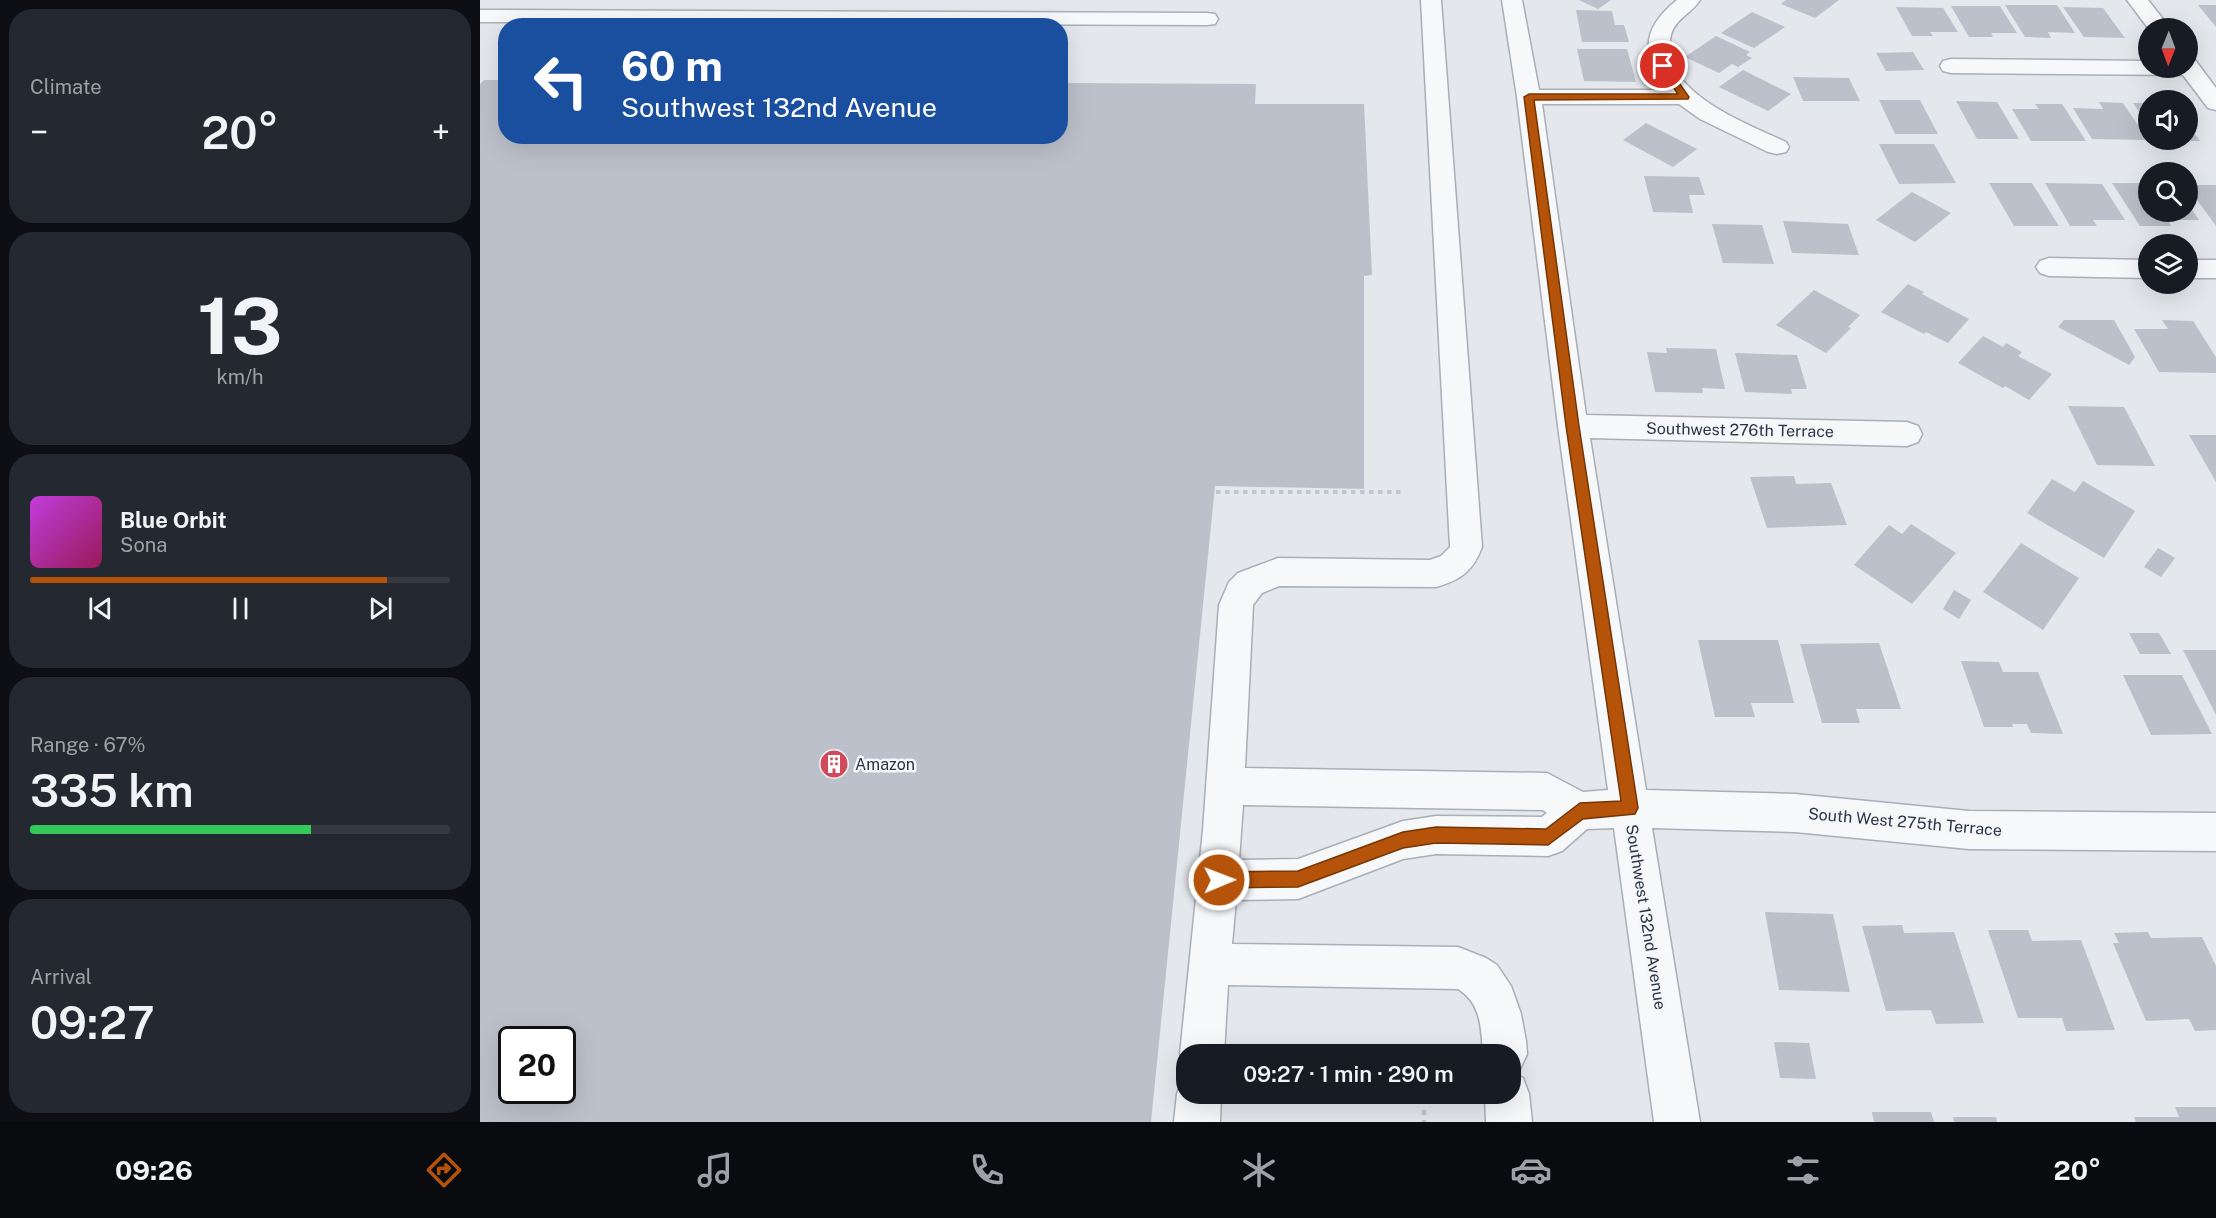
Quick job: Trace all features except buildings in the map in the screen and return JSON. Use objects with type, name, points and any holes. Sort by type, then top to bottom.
[{"type":"street","points":[[1203,1044],[1227,786],[1236,605],[1241,592],[1250,583],[1278,572],[1430,574],[1442,572],[1455,566],[1466,547],[1431,0]]},
{"type":"street","name":"Southwest 132nd Avenue","points":[[1512,0],[1529,97],[1573,426],[1677,1122]]},
{"type":"street","points":[[1690,0],[1672,13],[1663,27],[1658,46],[1663,66],[1684,97],[1708,114],[1776,147]]},
{"type":"street","points":[[2137,0],[2150,18]]},
{"type":"street","points":[[480,16],[844,18]]},
{"type":"street","points":[[1068,19],[1207,20]]},
{"type":"street","points":[[1951,66],[2138,67]]},
{"type":"street","points":[[2197,78],[2216,103]]},
{"type":"street","points":[[1529,97],[1684,97]]},
{"type":"street","points":[[2049,267],[2138,269]]},
{"type":"street","points":[[2198,269],[2216,269]]},
{"type":"street","name":"Southwest 276th Terrace","points":[[1573,426],[1906,434]]},
{"type":"street","points":[[1219,880],[1298,879],[1403,840],[1436,835],[1548,837],[1580,811],[1547,792],[1227,786]]},
{"type":"street","name":"South West 275th Terrace","points":[[1580,811],[1630,808],[1795,813],[1969,830],[2216,832]]},
{"type":"street","points":[[1209,964],[1458,968],[1470,971],[1482,980],[1496,1001],[1503,1023],[1504,1044]]},
{"type":"street","points":[[1197,1122],[1198,1104]]},
{"type":"street","points":[[1508,1104],[1509,1122]]},
{"type":"path","points":[[1216,492],[1404,492]]},
{"type":"path","points":[[1424,1110],[1424,1122]]},
{"type":"place","name":"Amazon","points":[[834,764]]},
{"type":"route","points":[[1219,880],[1298,879],[1403,840],[1436,835],[1548,837],[1580,811],[1630,808],[1573,426],[1529,97],[1684,97],[1663,66]]}]
